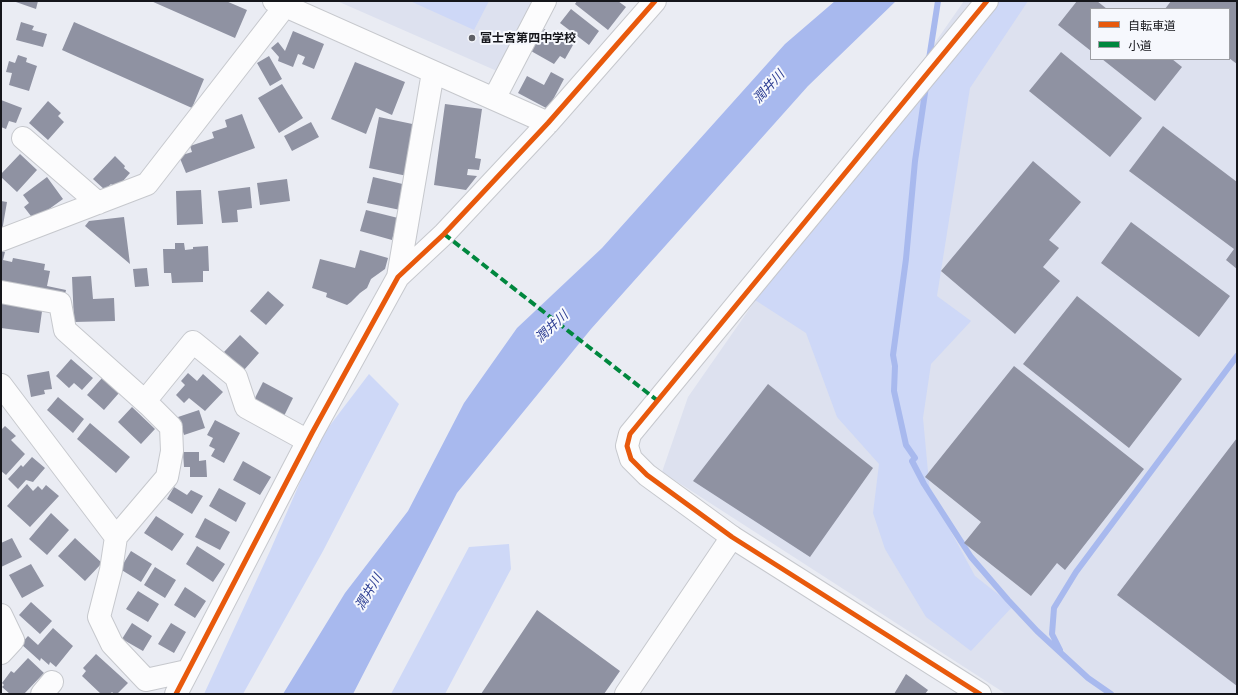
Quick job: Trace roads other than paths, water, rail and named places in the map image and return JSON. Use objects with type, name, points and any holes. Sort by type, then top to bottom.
[{"type":"street","points":[[494,99],[545,1]]},
{"type":"street","points":[[176,694],[308,441],[398,277],[444,234],[548,123],[654,1]]},
{"type":"street","points":[[980,694],[732,537],[647,475],[631,459],[627,446],[630,434],[987,1]]},
{"type":"street","points":[[1,240],[147,184],[280,4],[548,123]]},
{"type":"street","points":[[398,277],[433,72]]},
{"type":"street","points":[[23,138],[98,203]]},
{"type":"street","points":[[1,292],[60,303],[65,330],[145,401],[171,427],[172,451],[167,477],[116,537],[111,570],[99,617],[112,644],[141,687],[187,671]]},
{"type":"street","points":[[145,401],[193,342],[236,377],[246,407],[308,441]]},
{"type":"street","points":[[1,385],[116,537]]},
{"type":"street","points":[[626,694],[732,537]]},
{"type":"street","points":[[1,615],[13,640],[1,653]]},
{"type":"water","name":"潤井川","points":[[835,1],[896,1],[808,86],[591,329],[457,493],[353,694],[283,694],[345,593],[408,511],[464,403],[517,328],[602,248],[785,44]]},
{"type":"waterway","points":[[929,59],[938,1]]},
{"type":"waterway","points":[[926,86],[915,161],[906,259],[893,355],[895,366],[894,391],[906,445],[915,458],[912,461],[924,484],[971,557],[1037,631],[1088,678],[1111,694]]},
{"type":"waterway","points":[[1060,650],[1052,634],[1054,608],[1076,572],[1237,356]]},
{"type":"place","name":"富士宮第四中学校","points":[[472,38]]}]
